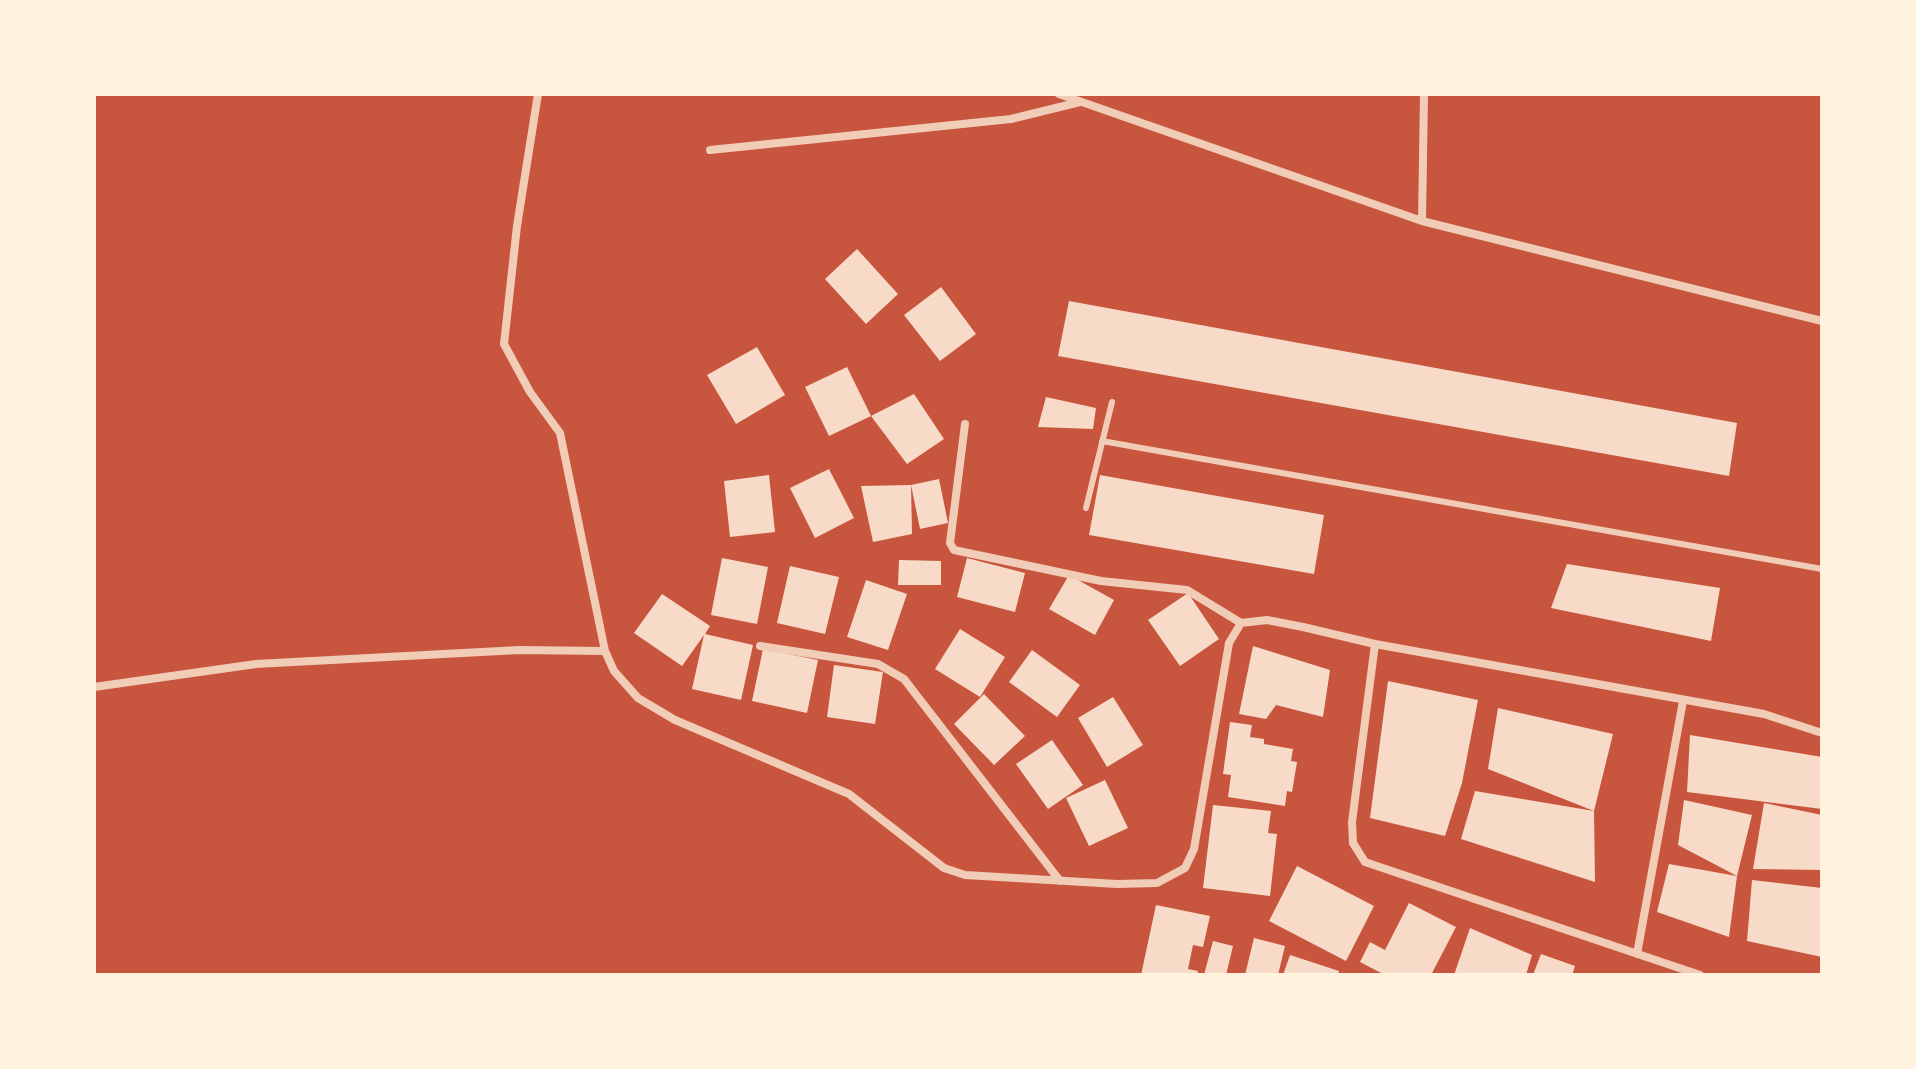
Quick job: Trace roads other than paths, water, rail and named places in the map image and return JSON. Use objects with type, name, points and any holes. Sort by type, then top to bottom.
[{"type":"street","points":[[538,94],[517,226],[504,344],[530,392],[560,433],[605,651],[614,671],[638,698],[675,720],[849,794],[944,868],[965,875],[1157,883],[1185,868],[1194,849],[1229,643],[1241,623]]},
{"type":"street","points":[[1059,94],[1422,221],[1822,321]]},
{"type":"street","points":[[1422,221],[1424,94]]},
{"type":"street","points":[[710,150],[1011,119],[1081,101]]},
{"type":"street","points":[[965,424],[950,543],[954,550],[1101,581],[1187,590],[1241,623],[1267,620],[1375,644],[1764,714],[1822,733]]},
{"type":"street","points":[[1375,644],[1352,822],[1353,843],[1365,862],[1700,975]]},
{"type":"street","points":[[760,646],[878,664],[904,679],[1060,881]]},
{"type":"street","points":[[94,687],[256,664],[504,650],[605,651]]},
{"type":"street","points":[[1637,954],[1683,701]]},
{"type":"lane","points":[[1086,508],[1112,402]]},
{"type":"lane","points":[[1102,441],[1822,569]]}]
